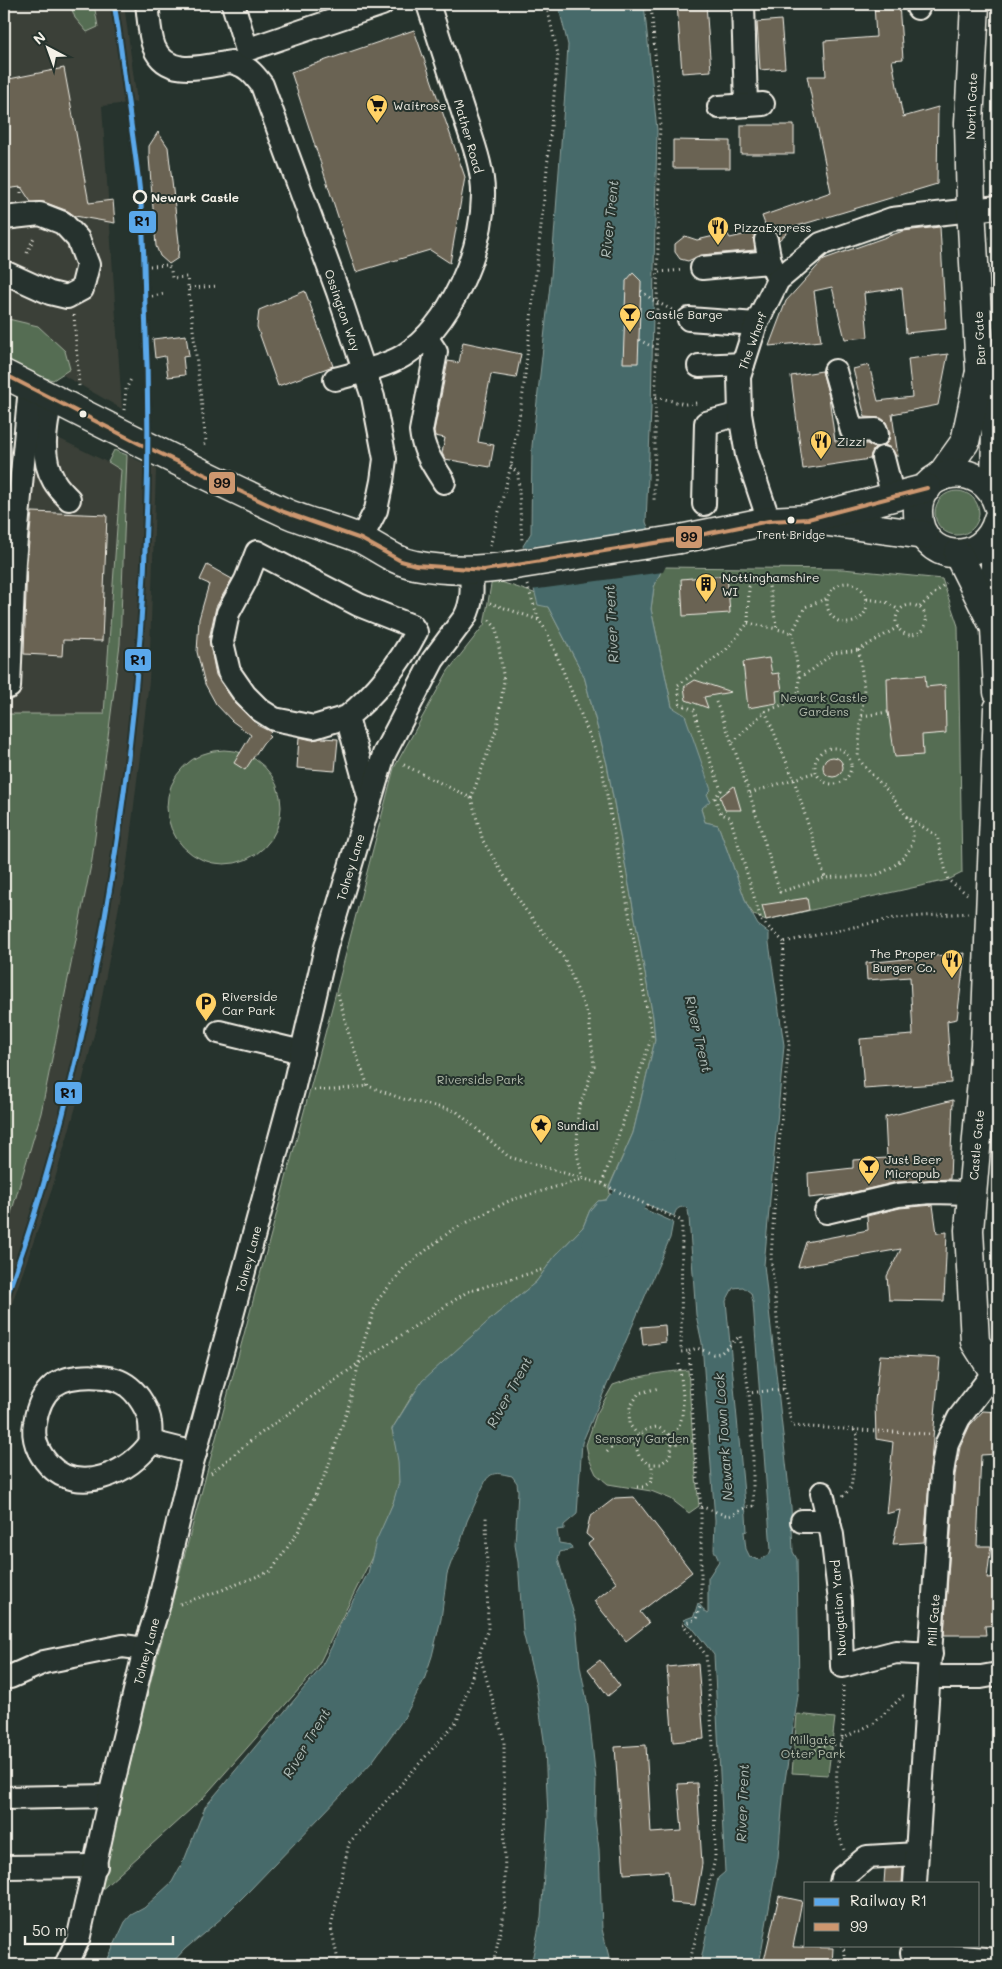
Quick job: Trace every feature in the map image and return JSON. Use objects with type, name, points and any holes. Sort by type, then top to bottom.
[{"type":"main road","name":"North Gate","points":[[971,208],[969,123],[975,4]]},
{"type":"main road","name":"Bar Gate","points":[[971,208],[986,361],[996,423],[997,514]]},
{"type":"main road","points":[[986,361],[965,442],[920,499],[918,511],[919,524],[924,535],[932,545],[962,560],[995,628]]},
{"type":"main road","points":[[4,374],[114,430],[284,512],[361,539],[400,562],[416,565],[502,567],[680,540],[768,522],[808,518],[892,496],[933,482],[952,473],[965,473],[977,478],[988,486],[997,514],[995,628],[998,692]]},
{"type":"main road","points":[[962,560],[970,552],[981,547],[990,539],[997,514]]},
{"type":"main road","points":[[808,518],[924,535]]},
{"type":"main road","name":"Castle Gate","points":[[996,1374],[974,1342],[969,1230],[972,1193],[992,1044],[998,709]]},
{"type":"street","name":"Ossington Way","points":[[147,4],[154,46],[160,56],[174,68],[186,69],[231,62],[254,73],[262,85],[373,396],[385,459],[376,510],[361,539]]},
{"type":"street","points":[[233,4],[246,47],[252,48],[382,4]]},
{"type":"street","name":"Mather Road","points":[[335,379],[392,362],[426,337],[450,304],[467,270],[480,230],[484,195],[478,158],[428,4]]},
{"type":"street","points":[[720,107],[754,105],[743,4]]},
{"type":"street","name":"The Wharf","points":[[768,522],[747,455],[740,414],[739,377],[774,271],[822,244],[892,219],[998,206]]},
{"type":"street","points":[[4,218],[40,214],[63,223],[78,239],[88,265],[82,289],[67,298],[50,293],[4,272]]},
{"type":"street","points":[[702,268],[774,271],[766,240]]},
{"type":"street","points":[[689,319],[756,324]]},
{"type":"street","points":[[426,337],[436,352],[421,432],[422,442],[433,466],[444,482]]},
{"type":"street","points":[[698,366],[744,364]]},
{"type":"street","points":[[835,371],[852,431],[876,430],[877,435]]},
{"type":"street","points":[[51,398],[44,435],[46,459],[54,481],[69,500]]},
{"type":"street","points":[[9,687],[9,562],[51,398]]},
{"type":"street","points":[[704,504],[706,423],[740,414]]},
{"type":"street","points":[[883,458],[892,496]]},
{"type":"street","points":[[257,552],[359,605],[412,626],[416,632],[407,650],[384,682],[347,716],[314,727],[274,719],[255,705],[229,672],[222,642],[228,613],[246,580],[257,552]]},
{"type":"street","name":"Tolney Lane","points":[[66,1965],[78,1940],[145,1649],[157,1611],[195,1453],[293,1090],[326,947],[384,754],[428,668],[465,617],[470,608],[472,597],[502,567]]},
{"type":"street","points":[[347,716],[370,800]]},
{"type":"street","points":[[219,1032],[302,1052]]},
{"type":"street","points":[[826,1212],[898,1195],[931,1192],[972,1193]]},
{"type":"street","name":"Mill Gate","points":[[915,1882],[942,1474],[947,1444],[959,1418],[996,1374]]},
{"type":"street","points":[[85,1376],[116,1380],[129,1386],[144,1406],[150,1421],[151,1442],[132,1461],[114,1472],[93,1479],[78,1479],[59,1473],[49,1465],[36,1445],[33,1431],[37,1412],[43,1397],[53,1386],[62,1381],[85,1376]]},
{"type":"street","points":[[151,1442],[195,1453]]},
{"type":"street","name":"Navigation Yard","points":[[822,1493],[829,1521],[840,1601],[842,1666],[896,1652],[931,1654]]},
{"type":"street","points":[[802,1521],[829,1521]]},
{"type":"street","points":[[4,1677],[10,1677],[44,1662],[123,1646],[145,1649]]},
{"type":"street","points":[[928,1686],[998,1674]]},
{"type":"street","points":[[4,1798],[110,1796]]},
{"type":"street","points":[[846,1876],[867,1857],[916,1854]]},
{"type":"street","points":[[4,1867],[96,1866]]},
{"type":"street","points":[[912,1954],[998,1960]]},
{"type":"path","points":[[546,4],[558,54],[523,394],[511,466],[502,567],[546,632],[601,763],[652,1036],[602,1184]]},
{"type":"path","points":[[650,4],[660,114],[654,504]]},
{"type":"path","points":[[150,266],[168,265],[172,271],[172,278],[187,276],[206,442],[192,468]]},
{"type":"path","points":[[189,288],[217,286]]},
{"type":"path","points":[[641,291],[658,302]]},
{"type":"path","points":[[51,398],[79,390],[72,294]]},
{"type":"path","points":[[152,296],[164,294]]},
{"type":"path","points":[[639,340],[657,347]]},
{"type":"path","points":[[114,430],[126,406],[126,389],[131,378]]},
{"type":"path","points":[[656,397],[685,404],[703,403]]},
{"type":"path","points":[[502,567],[518,474],[511,466]]},
{"type":"path","points":[[920,608],[962,560]]},
{"type":"path","points":[[777,629],[769,586],[761,577],[756,577],[749,587],[748,623],[726,650],[678,685],[680,704],[694,710],[700,733],[721,790],[715,798],[721,814],[730,817],[761,920],[784,942],[782,981],[789,1044],[777,1164],[771,1258],[784,1389],[792,1426],[951,1435]]},
{"type":"path","points":[[848,582],[860,587],[867,599],[865,612],[862,617],[850,623],[837,621],[832,616],[827,604],[828,598],[835,587],[848,582]]},
{"type":"path","points":[[472,597],[539,620]]},
{"type":"path","points":[[472,597],[496,628],[504,681],[497,728],[470,798],[483,841],[524,908],[564,958],[589,1018],[594,1066],[578,1111],[577,1153],[583,1179]]},
{"type":"path","points":[[733,742],[764,711],[788,703],[798,696],[799,677],[792,632],[805,607],[828,598]]},
{"type":"path","points":[[867,599],[886,602],[899,610]]},
{"type":"path","points":[[908,604],[913,604],[920,608],[927,618],[921,632],[911,635],[901,631],[896,618],[899,610],[908,604]]},
{"type":"path","points":[[748,623],[792,632]]},
{"type":"path","points":[[799,677],[812,670],[833,653],[859,650],[898,627]]},
{"type":"path","points":[[716,702],[733,742],[780,892],[825,878],[874,875],[888,870],[901,860],[910,847],[913,837],[912,828],[890,794],[858,759],[864,688],[859,650]]},
{"type":"path","points":[[764,711],[794,780],[825,878]]},
{"type":"path","points":[[862,716],[888,712]]},
{"type":"path","points":[[829,749],[840,750],[845,753],[850,761],[851,769],[849,774],[841,783],[829,784],[823,781],[816,772],[816,760],[819,755],[829,749]]},
{"type":"path","points":[[384,754],[470,798]]},
{"type":"path","points":[[850,761],[858,759]]},
{"type":"path","points":[[750,793],[816,772]]},
{"type":"path","points":[[905,815],[937,836],[948,880],[994,905]]},
{"type":"path","points":[[784,942],[895,918],[994,905]]},
{"type":"path","points":[[335,986],[350,1038],[368,1086]]},
{"type":"path","points":[[293,1090],[334,1090],[368,1086],[403,1099],[456,1111],[509,1157],[602,1184],[682,1221],[681,1352],[699,1348],[713,1354],[720,1353],[740,1336],[749,1393],[753,1445],[753,1506],[747,1506],[731,1515],[724,1516],[711,1508],[700,1507]]},
{"type":"path","points":[[157,1611],[222,1590],[271,1571],[298,1532],[327,1470],[349,1406],[364,1341],[377,1301],[406,1267],[452,1230],[511,1200],[583,1179]]},
{"type":"path","points":[[185,1494],[253,1439],[359,1363],[466,1292],[541,1270]]},
{"type":"path","points":[[689,1351],[700,1507],[701,1604],[696,1619],[683,1624],[706,1655],[714,1758],[715,1860],[689,1965]]},
{"type":"path","points":[[670,1435],[674,1434],[682,1421],[684,1411],[679,1363]]},
{"type":"path","points":[[638,1435],[629,1424],[630,1407],[639,1393],[659,1388]]},
{"type":"path","points":[[749,1393],[784,1389]]},
{"type":"path","points":[[607,1452],[614,1444],[628,1441],[634,1444],[639,1456],[648,1464],[661,1464],[670,1456],[672,1444],[670,1435],[658,1427],[648,1428],[638,1435],[634,1444]]},
{"type":"path","points":[[829,1521],[840,1498],[852,1488],[858,1436],[854,1430]]},
{"type":"path","points":[[672,1444],[694,1442]]},
{"type":"path","points":[[637,1487],[643,1487],[652,1481],[652,1464]]},
{"type":"path","points":[[340,1965],[331,1927],[349,1843],[457,1721],[480,1654],[488,1629],[486,1515]]},
{"type":"path","points":[[480,1654],[504,1740],[506,1909],[493,1965]]},
{"type":"path","points":[[842,1666],[841,1745],[834,1820],[846,1876]]},
{"type":"path","points":[[841,1739],[874,1723],[904,1696],[928,1686]]},
{"type":"path","points":[[807,1755],[823,1746],[841,1745]]},
{"type":"path","points":[[842,1946],[845,1952],[845,1965]]},
{"type":"shaded area","points":[[4,4],[91,4],[97,21],[94,4],[124,4],[137,102],[102,106],[122,409],[4,341]]},
{"type":"shaded area","points":[[15,417],[121,469],[104,714],[4,714],[4,548],[6,547]]},
{"type":"shaded area","points":[[127,455],[156,469],[149,681],[127,863],[97,1023],[75,1110],[52,1189],[4,1326],[4,1237],[41,1113],[92,860],[120,644]]},
{"type":"green space","points":[[70,4],[94,4],[98,27],[87,32],[75,18]]},
{"type":"green space","points":[[4,318],[38,326],[65,351],[70,369],[53,380],[4,367]]},
{"type":"green space","points":[[114,450],[127,455],[120,644],[92,860],[41,1113],[4,1237],[4,714],[104,714],[121,470],[108,462]]},
{"type":"green space","points":[[957,491],[969,495],[975,501],[979,513],[975,525],[969,531],[957,535],[945,531],[939,525],[935,513],[939,501],[945,495]]},
{"type":"green space","name":"Newark Castle Gardens","points":[[663,567],[843,569],[942,579],[958,626],[962,873],[948,880],[766,920],[754,915],[747,905],[718,825],[705,822],[701,809],[709,801],[672,707],[651,609],[654,587]]},
{"type":"green space","name":"Riverside Park","points":[[492,579],[534,593],[548,607],[584,676],[607,764],[653,1017],[655,1040],[633,1133],[609,1187],[610,1194],[606,1200],[598,1201],[590,1210],[583,1227],[555,1256],[536,1282],[493,1317],[438,1367],[413,1394],[392,1429],[400,1470],[397,1492],[379,1535],[374,1553],[316,1670],[202,1799],[98,1893],[153,1672],[330,1015],[394,768],[448,671],[484,625]]},
{"type":"green space","points":[[224,750],[246,754],[264,767],[277,785],[281,807],[277,829],[264,847],[246,860],[224,864],[202,860],[184,847],[171,829],[167,807],[171,785],[184,767],[202,754]]},
{"type":"green space","name":"Sensory Garden","points":[[688,1370],[699,1506],[689,1513],[671,1499],[651,1491],[608,1484],[596,1474],[589,1459],[586,1445],[596,1415],[613,1385],[650,1375]]},
{"type":"green space","name":"Millgate Otter Park","points":[[797,1714],[835,1718],[828,1775],[792,1773]]},
{"type":"water","name":"Newark Town Lock","points":[[558,4],[644,4],[657,130],[651,409],[646,522],[663,567],[654,587],[651,609],[672,707],[685,715],[711,790],[707,794],[710,801],[701,809],[705,822],[718,825],[747,905],[758,925],[769,933],[784,1045],[764,1265],[791,1507],[793,1552],[797,1559],[799,1689],[784,1787],[778,1858],[759,1965],[700,1965],[718,1878],[725,1872],[714,1655],[691,1626],[683,1620],[694,1616],[698,1603],[704,1612],[708,1614],[708,1578],[719,1561],[714,1550],[715,1520],[702,1343],[696,1315],[689,1217],[688,1210],[685,1207],[678,1209],[674,1216],[609,1188],[633,1133],[655,1040],[653,1017],[607,764],[584,676],[548,607],[538,605],[523,546],[531,533],[532,446],[551,276],[568,45]],"holes":[[[743,1287],[751,1293],[771,1550],[769,1555],[759,1560],[750,1557],[746,1549],[744,1532],[747,1531],[746,1515],[726,1301],[733,1288]]]},
{"type":"water","points":[[610,1194],[673,1222],[670,1238],[582,1443],[577,1514],[564,1525],[564,1529],[557,1530],[559,1543],[571,1545],[572,1549],[560,1552],[558,1559],[576,1622],[580,1666],[588,1706],[596,1780],[595,1819],[599,1849],[602,1929],[611,1965],[531,1965],[541,1917],[548,1817],[545,1747],[536,1686],[523,1632],[515,1545],[517,1483],[512,1476],[494,1474],[486,1480],[467,1521],[459,1548],[447,1574],[441,1619],[424,1680],[404,1718],[372,1762],[248,1892],[170,1965],[105,1965],[125,1922],[131,1915],[144,1908],[172,1882],[185,1858],[205,1807],[320,1669],[332,1646],[339,1626],[368,1573],[376,1541],[393,1503],[399,1482],[398,1461],[392,1429],[422,1381],[493,1317],[536,1282],[555,1256],[583,1227],[590,1210],[598,1201],[606,1200]]},
{"type":"pier","points":[[652,529],[666,566],[663,572],[531,590],[520,548]]},
{"type":"building","points":[[677,4],[706,4],[711,71],[682,73]]},
{"type":"building","points":[[874,4],[899,4],[903,59],[892,60],[903,117],[938,107],[937,184],[794,227],[779,240],[776,231],[766,227],[762,216],[831,192],[807,76],[826,76],[824,41],[876,37]]},
{"type":"building","points":[[781,20],[785,68],[760,70],[757,22]]},
{"type":"building","name":"Waitrose","points":[[414,30],[465,177],[450,263],[430,250],[356,272],[291,72]]},
{"type":"building","points":[[64,68],[89,203],[113,200],[115,223],[75,216],[68,211],[44,202],[31,202],[21,187],[4,189],[4,80]]},
{"type":"building","points":[[741,125],[794,125],[794,154],[741,154]]},
{"type":"building","points":[[158,132],[168,147],[179,242],[178,258],[169,264],[160,256],[156,246],[149,146]]},
{"type":"building","points":[[673,140],[730,141],[730,168],[673,168]]},
{"type":"building","points":[[940,227],[946,329],[906,333],[902,288],[864,293],[868,337],[845,339],[832,287],[814,291],[821,341],[769,346],[786,301],[824,259],[903,231]]},
{"type":"building","name":"PizzaExpress","points":[[756,232],[754,236],[755,250],[701,255],[688,261],[680,259],[675,252],[675,244],[685,236],[697,240],[727,233],[730,238]]},
{"type":"building","points":[[633,273],[641,281],[638,363],[623,363],[626,281]]},
{"type":"building","points":[[305,291],[333,366],[278,386],[257,327],[259,310]]},
{"type":"building","points":[[186,335],[189,356],[183,357],[185,375],[168,377],[165,356],[155,358],[153,339]]},
{"type":"building","points":[[463,342],[521,354],[516,378],[491,374],[478,442],[494,445],[490,467],[445,459],[442,453],[445,438],[435,436],[434,431],[448,361],[459,363]]},
{"type":"building","points":[[948,354],[938,405],[892,414],[898,456],[896,456],[892,449],[885,445],[889,440],[890,433],[886,422],[881,418],[865,417],[853,369],[869,365],[878,401],[912,397],[908,359]]},
{"type":"building","points":[[822,371],[829,397],[835,441],[843,440],[852,444],[867,444],[875,448],[870,459],[803,469],[791,376]]},
{"type":"building","points":[[32,512],[107,515],[102,641],[63,640],[62,656],[24,654],[27,562]]},
{"type":"building","points":[[207,565],[232,579],[216,607],[209,639],[216,675],[236,704],[257,725],[271,732],[268,735],[270,737],[263,743],[245,770],[234,763],[251,735],[232,721],[216,704],[205,684],[197,652],[199,619],[209,584],[200,580]]},
{"type":"building","name":"Nottinghamshire WI","points":[[727,575],[730,613],[683,616],[681,579]]},
{"type":"building","points":[[769,658],[772,674],[779,673],[782,690],[776,691],[777,703],[748,708],[743,662]]},
{"type":"building","points":[[925,675],[926,687],[945,685],[946,733],[922,735],[923,755],[895,757],[888,712],[887,678]]},
{"type":"building","points":[[695,680],[731,692],[704,697],[708,708],[686,700],[684,687]]},
{"type":"building","points":[[299,737],[312,740],[322,738],[338,739],[335,771],[297,768]]},
{"type":"building","points":[[833,757],[840,760],[843,767],[840,774],[833,777],[826,774],[823,767],[826,760]]},
{"type":"building","points":[[734,786],[741,810],[725,810],[720,797]]},
{"type":"building","points":[[807,898],[809,910],[766,920],[762,905]]},
{"type":"building","points":[[965,953],[957,1019],[947,1021],[951,1083],[864,1089],[860,1039],[913,1035],[910,977],[867,980],[866,963]]},
{"type":"building","points":[[953,1100],[950,1179],[897,1182],[846,1194],[809,1198],[808,1173],[853,1168],[853,1160],[887,1158],[885,1117]]},
{"type":"building","points":[[933,1205],[937,1233],[947,1232],[944,1301],[889,1300],[887,1276],[901,1249],[798,1267],[806,1242],[868,1230],[867,1216],[900,1208]]},
{"type":"building","points":[[665,1325],[666,1342],[643,1345],[641,1327]]},
{"type":"building","points":[[880,1355],[940,1358],[924,1542],[893,1544],[900,1510],[886,1514],[893,1442],[876,1439],[875,1401]]},
{"type":"building","points":[[983,1411],[998,1412],[998,1454],[981,1455],[977,1546],[991,1546],[987,1578],[998,1577],[998,1625],[985,1626],[986,1635],[944,1635],[955,1475],[960,1447],[970,1425]]},
{"type":"building","points":[[634,1497],[692,1572],[640,1612],[649,1623],[626,1641],[594,1601],[617,1583],[588,1544],[593,1540],[586,1534],[590,1517],[615,1498]]},
{"type":"building","points":[[600,1660],[620,1686],[608,1696],[588,1669]]},
{"type":"building","points":[[698,1664],[704,1739],[673,1742],[667,1667]]},
{"type":"building","points":[[646,1745],[651,1833],[682,1831],[678,1784],[697,1783],[702,1864],[695,1905],[671,1903],[668,1871],[624,1874],[615,1747]]},
{"type":"building","points":[[903,1868],[902,1882],[884,1882],[885,1869]]},
{"type":"building","points":[[779,1896],[802,1901],[793,1947],[833,1948],[832,1965],[763,1965]]},
{"type":"waterway","name":"River Trent","points":[[600,1242],[658,1157]]},
{"type":"rail line","name":"R1","points":[[4,1303],[25,1245],[60,1126],[88,1005],[111,882],[120,821],[141,629],[148,436],[144,250],[137,171],[114,4]]},
{"type":"transit line","name":"99","points":[[4,374],[138,443],[284,512],[361,539],[401,561],[416,565],[484,570],[680,539],[769,521],[808,519],[927,488]]},
{"type":"place","name":"Waitrose","points":[[377,124]]},
{"type":"place","name":"Newark Castle","points":[[140,197]]},
{"type":"place","name":"PizzaExpress","points":[[718,246]]},
{"type":"place","name":"Castle Barge","points":[[630,333]]},
{"type":"place","name":"Zizzi","points":[[821,460]]},
{"type":"place","name":"Trent Bridge","points":[[791,520]]},
{"type":"place","name":"Nottinghamshire WI","points":[[706,603]]},
{"type":"place","name":"The Proper Burger Co.","points":[[952,979]]},
{"type":"place","name":"Riverside Car Park","points":[[206,1022]]},
{"type":"place","name":"Sundial","points":[[541,1144]]},
{"type":"place","name":"Just Beer Micropub","points":[[869,1185]]}]
